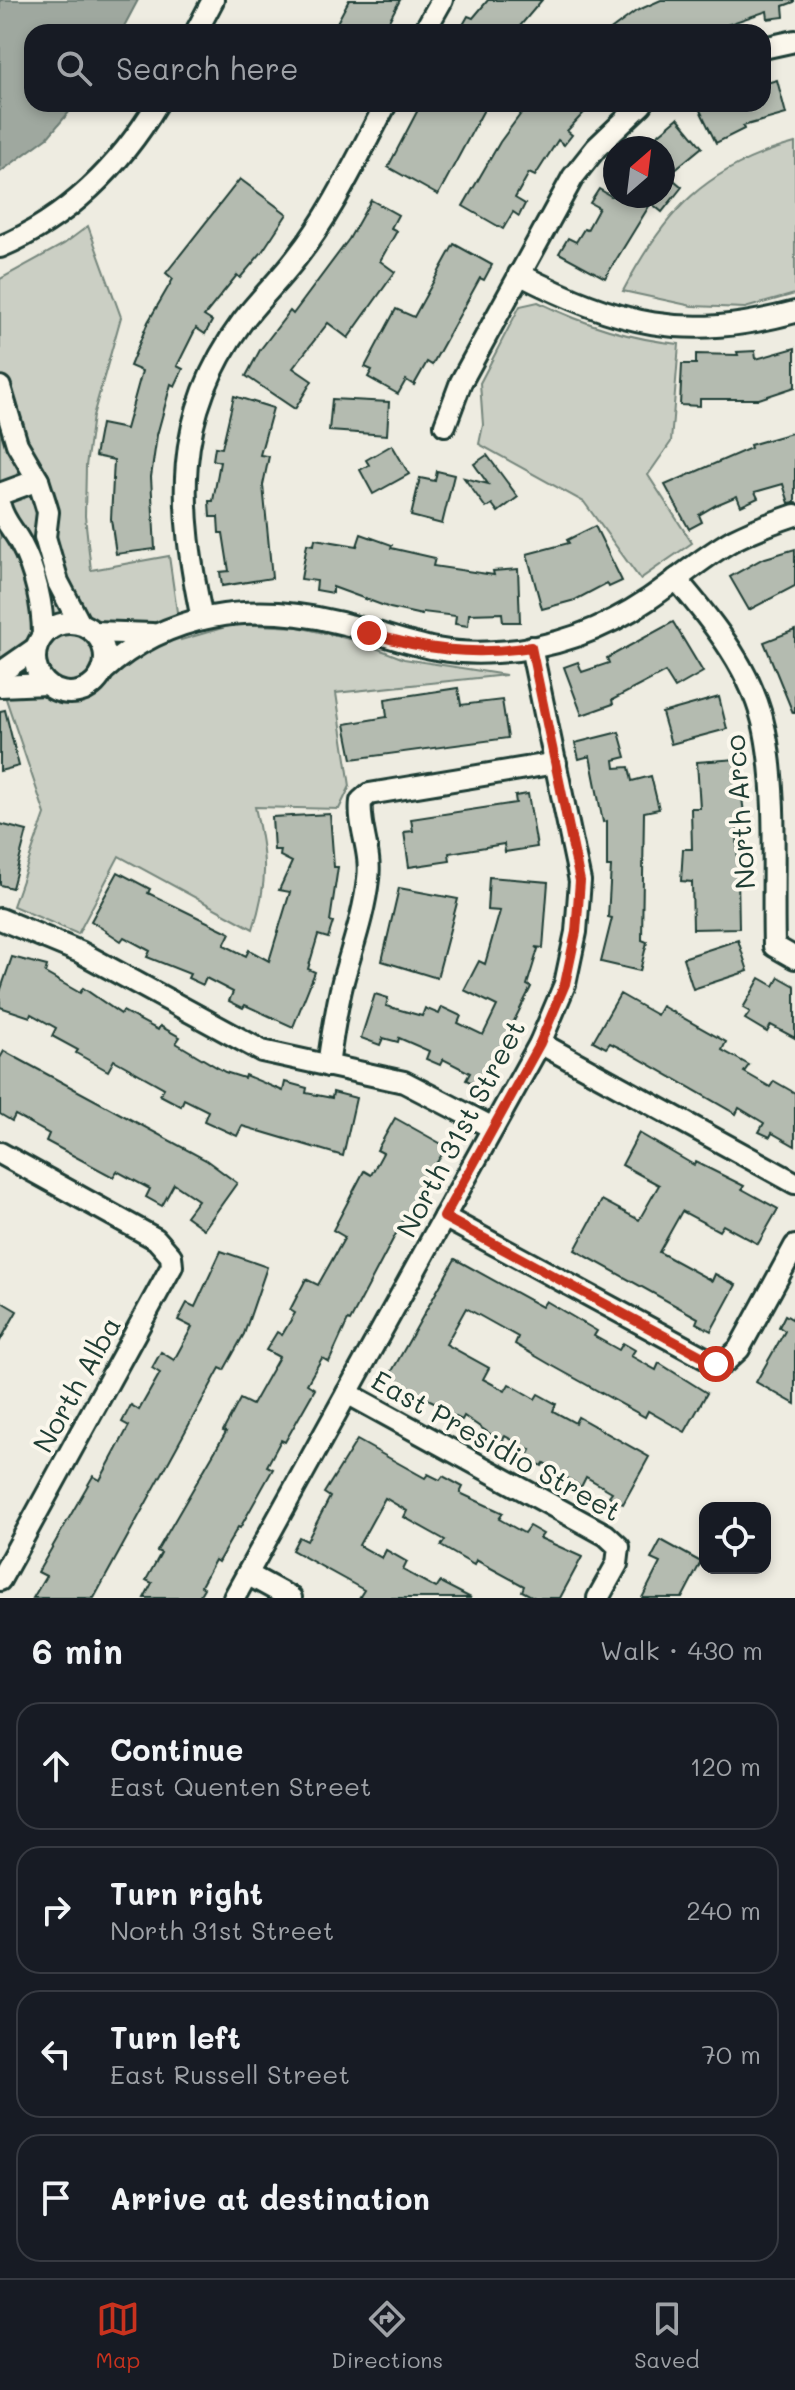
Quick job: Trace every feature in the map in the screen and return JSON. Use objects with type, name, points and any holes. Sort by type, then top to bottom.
[{"type":"street","points":[[200,24],[213,0]]},
{"type":"street","points":[[428,24],[442,0]]},
{"type":"street","points":[[771,46],[795,41]]},
{"type":"street","points":[[0,247],[49,221],[77,200],[108,171],[151,112]]},
{"type":"street","points":[[202,619],[189,554],[184,504],[191,431],[199,403],[223,351],[313,234],[382,112]]},
{"type":"street","points":[[445,425],[461,382],[573,177],[596,148],[634,112]]},
{"type":"street","points":[[519,274],[601,311],[663,326],[701,329],[739,325],[795,312]]},
{"type":"street","points":[[0,387],[17,444],[38,480],[48,512],[45,537],[58,582],[104,650],[103,671]]},
{"type":"street","points":[[0,494],[38,480]]},
{"type":"street","points":[[0,506],[4,522],[25,551],[41,607],[36,667],[46,684],[55,690],[78,692],[152,634],[202,619],[273,612],[338,622],[432,650],[497,652],[565,640],[601,627],[734,540],[795,515]]},
{"type":"street","name":"North Arco","points":[[676,579],[710,619],[733,655],[765,730],[774,946],[795,958]]},
{"type":"street","points":[[0,673],[60,624],[152,634]]},
{"type":"street","name":"North 31st Street","points":[[234,1598],[540,1043],[565,984],[576,932],[580,881],[531,647]]},
{"type":"street","points":[[0,686],[46,684]]},
{"type":"street","points":[[328,1066],[341,990],[364,909],[369,875],[367,842],[359,814],[361,801],[369,794],[556,763]]},
{"type":"street","points":[[0,919],[80,952],[262,1051],[404,1082],[493,1128]]},
{"type":"street","points":[[540,1043],[795,1183]]},
{"type":"street","name":"North Alba","points":[[0,1153],[156,1239],[171,1256],[167,1277],[3,1569]]},
{"type":"street","points":[[444,1217],[704,1360],[724,1363],[739,1349],[795,1246]]},
{"type":"street","name":"East Presidio Street","points":[[347,1393],[606,1535],[619,1547],[617,1564],[598,1598]]},
{"type":"street","points":[[247,1574],[291,1598]]},
{"type":"shaded area","points":[[0,0],[138,0],[125,24],[24,24],[24,112],[69,112],[48,137],[0,172]]},
{"type":"shaded area","points":[[795,143],[795,294],[745,308],[692,306],[623,291],[655,238],[691,196],[736,165]]},
{"type":"shaded area","points":[[88,226],[121,317],[93,416],[86,466],[85,516],[91,570],[169,556],[181,640],[236,624],[298,627],[358,641],[404,659],[506,675],[336,693],[350,786],[339,809],[255,807],[262,840],[264,882],[253,929],[119,856],[78,934],[13,906],[45,814],[5,696],[0,694],[0,279],[64,244]]},
{"type":"shaded area","points":[[538,302],[606,329],[679,344],[671,442],[648,475],[692,543],[640,579],[584,502],[479,444],[483,425],[480,383],[520,306]]},
{"type":"building","points":[[349,0],[400,0],[387,24],[336,24]]},
{"type":"building","points":[[488,0],[542,0],[522,24],[464,24],[468,16],[473,18]]},
{"type":"building","points":[[661,0],[794,0],[783,6],[784,17],[768,19],[767,11],[729,24],[619,24],[636,11]]},
{"type":"building","points":[[777,80],[786,114],[743,126],[744,129],[716,143],[701,112],[771,112],[771,82]]},
{"type":"building","points":[[417,112],[483,112],[438,195],[388,167]]},
{"type":"building","points":[[522,112],[585,112],[567,131],[572,135],[564,145],[558,140],[535,176],[529,173],[515,198],[525,204],[519,216],[513,212],[503,229],[463,206],[500,142]]},
{"type":"building","points":[[678,118],[702,147],[675,169],[675,136],[657,136]]},
{"type":"building","points":[[240,179],[287,214],[262,252],[240,278],[237,275],[204,316],[212,321],[205,334],[196,328],[177,366],[183,369],[175,386],[171,384],[157,435],[151,477],[155,549],[116,554],[111,519],[114,460],[95,456],[101,424],[126,429],[142,371],[130,366],[148,322],[173,279],[166,273]]},
{"type":"building","points":[[675,181],[682,187],[675,196]]},
{"type":"building","points":[[599,189],[603,191],[603,208],[648,208],[605,278],[559,253],[568,238],[576,242],[584,229],[587,230],[599,208],[590,203]]},
{"type":"building","points":[[371,200],[398,215],[391,228],[397,231],[380,261],[395,272],[348,338],[328,323],[293,368],[312,381],[295,409],[246,376],[260,350],[290,311],[293,314],[349,239]]},
{"type":"building","points":[[454,244],[492,265],[484,280],[480,278],[432,365],[427,362],[414,385],[406,380],[398,394],[368,377],[372,370],[365,367],[396,309],[414,317]]},
{"type":"building","points":[[795,348],[795,387],[759,399],[700,399],[700,406],[680,405],[682,364],[696,364],[696,354],[738,355],[737,352],[755,351],[756,359]]},
{"type":"building","points":[[234,396],[273,408],[260,455],[269,456],[263,485],[272,578],[222,586],[220,572],[229,571],[223,533],[219,533],[218,517],[210,517],[209,501],[213,501],[220,462],[213,460],[215,447],[222,448]]},
{"type":"building","points":[[332,399],[389,402],[387,435],[329,431]]},
{"type":"building","points":[[795,432],[795,502],[789,503],[783,484],[755,492],[758,498],[741,506],[737,496],[716,505],[699,515],[702,522],[689,529],[665,485],[751,448],[750,445]]},
{"type":"building","points":[[392,445],[409,474],[373,494],[360,470],[369,465],[366,460]]},
{"type":"building","points":[[487,455],[518,497],[498,512],[492,504],[486,508],[464,478],[488,484],[474,464]]},
{"type":"building","points":[[437,471],[454,475],[442,524],[411,516],[420,478],[435,481]]},
{"type":"building","points":[[595,526],[622,581],[609,587],[607,583],[575,600],[542,609],[527,554],[569,543],[567,540]]},
{"type":"building","points":[[361,534],[392,545],[391,548],[435,558],[433,566],[494,575],[493,571],[518,569],[520,622],[503,622],[502,613],[469,614],[468,626],[455,624],[456,616],[423,612],[422,615],[390,608],[333,587],[333,593],[316,590],[317,581],[301,579],[307,544],[314,545],[315,539],[357,546]]},
{"type":"building","points":[[795,549],[795,586],[749,610],[730,577],[762,559]]},
{"type":"building","points":[[673,622],[703,672],[675,688],[665,672],[612,700],[613,704],[582,715],[564,667],[578,662],[582,672],[609,663],[607,658]]},
{"type":"building","points":[[795,630],[795,713],[793,713],[764,642]]},
{"type":"building","points":[[458,688],[461,705],[502,700],[508,738],[352,759],[345,724],[387,717],[385,699]]},
{"type":"building","points":[[719,697],[727,729],[671,744],[662,713]]},
{"type":"building","points":[[5,710],[19,766],[0,771],[0,711]]},
{"type":"building","points":[[619,732],[626,757],[614,760],[615,768],[629,767],[632,781],[651,776],[659,809],[644,812],[642,940],[647,942],[640,971],[601,962],[612,918],[608,917],[611,867],[607,867],[607,821],[603,822],[590,756],[579,759],[575,743]]},
{"type":"building","points":[[737,759],[745,821],[737,822],[739,928],[693,929],[692,882],[681,881],[683,849],[692,849],[691,808],[700,808],[697,762]]},
{"type":"building","points":[[528,794],[537,847],[505,852],[504,844],[449,853],[450,861],[409,867],[404,832],[413,831],[411,819],[516,803],[515,796]]},
{"type":"building","points":[[330,814],[334,867],[338,867],[330,921],[333,922],[328,938],[318,935],[308,969],[315,972],[293,1027],[229,1001],[233,992],[206,978],[203,985],[188,978],[190,974],[147,957],[150,951],[124,937],[121,941],[91,921],[118,872],[150,889],[148,893],[230,933],[224,945],[246,956],[249,950],[269,961],[290,892],[279,890],[292,862],[280,856],[281,850],[274,850],[272,817]]},
{"type":"building","points":[[0,824],[27,831],[12,888],[0,885]]},
{"type":"building","points":[[489,877],[548,882],[543,948],[535,947],[538,949],[527,985],[531,987],[481,1087],[466,1080],[470,1073],[443,1059],[440,1065],[426,1059],[429,1051],[399,1038],[398,1042],[383,1038],[380,1045],[361,1038],[375,994],[388,998],[386,1006],[422,1016],[425,1008],[439,1014],[442,1007],[461,1016],[458,1023],[483,1035],[497,1006],[464,990],[479,961],[485,964],[500,911],[487,910]]},
{"type":"building","points":[[399,888],[458,899],[437,978],[382,961]]},
{"type":"building","points":[[738,940],[748,971],[693,989],[683,958]]},
{"type":"building","points":[[12,957],[47,966],[45,973],[80,993],[83,988],[121,1014],[123,1011],[158,1030],[160,1026],[180,1037],[176,1043],[225,1072],[244,1078],[245,1075],[283,1091],[285,1082],[307,1088],[306,1093],[332,1098],[333,1092],[356,1098],[343,1156],[242,1126],[237,1136],[204,1121],[208,1111],[184,1099],[181,1106],[160,1095],[164,1088],[114,1060],[108,1071],[76,1053],[78,1050],[52,1036],[56,1028],[31,1014],[30,1017],[0,1007],[0,992]]},
{"type":"building","points":[[779,977],[795,986],[795,1038],[771,1025],[767,1032],[745,1019],[750,1012],[743,1008],[760,978],[774,986]]},
{"type":"building","points":[[620,994],[657,1015],[662,1006],[726,1042],[722,1050],[749,1065],[744,1072],[770,1087],[774,1081],[795,1093],[795,1146],[772,1133],[770,1137],[759,1132],[764,1123],[739,1108],[736,1114],[626,1051],[610,1043],[606,1048],[593,1041]]},
{"type":"building","points":[[4,1051],[206,1160],[237,1183],[204,1229],[186,1216],[198,1200],[174,1184],[162,1206],[146,1197],[150,1189],[117,1171],[113,1177],[46,1141],[49,1134],[15,1115],[12,1121],[0,1114],[0,1058]]},
{"type":"building","points":[[395,1118],[447,1147],[422,1185],[425,1187],[348,1320],[329,1362],[322,1358],[307,1384],[315,1389],[285,1442],[281,1440],[267,1466],[273,1469],[240,1528],[218,1562],[215,1560],[198,1598],[144,1598],[152,1583],[146,1580],[161,1553],[157,1551],[226,1432],[223,1431],[240,1399],[252,1405],[279,1357],[266,1350],[277,1332],[282,1335],[295,1313],[290,1310],[306,1279],[318,1285],[345,1237],[333,1230],[364,1171],[371,1175],[383,1153],[377,1150]]},
{"type":"building","points":[[639,1133],[694,1165],[696,1162],[744,1186],[742,1189],[778,1209],[758,1244],[723,1225],[719,1231],[682,1211],[659,1252],[712,1281],[715,1274],[736,1285],[711,1331],[696,1323],[698,1318],[575,1250],[602,1200],[639,1220],[659,1185],[622,1165]]},
{"type":"building","points":[[221,1251],[267,1267],[244,1334],[224,1370],[220,1368],[94,1598],[33,1598],[46,1576],[38,1572],[93,1476],[100,1480],[129,1426],[122,1422],[131,1405],[139,1410],[160,1373],[152,1368],[161,1352],[174,1360],[192,1327],[178,1320],[187,1303],[195,1307]]},
{"type":"building","points":[[455,1259],[542,1307],[546,1301],[597,1331],[594,1336],[619,1350],[623,1343],[635,1350],[631,1356],[656,1370],[659,1363],[707,1393],[685,1432],[648,1411],[645,1417],[551,1365],[515,1344],[518,1337],[466,1308],[446,1344],[489,1368],[483,1379],[505,1391],[509,1384],[535,1399],[538,1394],[556,1404],[553,1411],[575,1423],[578,1417],[649,1457],[623,1504],[609,1496],[612,1492],[586,1477],[581,1487],[544,1463],[542,1466],[527,1458],[531,1450],[505,1436],[502,1442],[464,1416],[462,1420],[447,1413],[449,1409],[387,1380]]},
{"type":"building","points":[[0,1301],[17,1311],[0,1341]]},
{"type":"building","points":[[795,1313],[795,1404],[756,1382],[785,1331],[779,1327],[785,1315],[792,1319]]},
{"type":"building","points":[[357,1440],[425,1478],[428,1474],[440,1480],[443,1476],[463,1487],[460,1493],[503,1513],[499,1519],[524,1533],[529,1526],[543,1534],[540,1538],[582,1557],[560,1598],[535,1598],[522,1591],[524,1586],[476,1560],[474,1565],[441,1546],[445,1540],[404,1517],[407,1511],[385,1498],[359,1545],[382,1558],[386,1550],[407,1562],[403,1570],[436,1588],[440,1582],[471,1598],[359,1598],[364,1590],[292,1550],[299,1537],[307,1541],[330,1497],[324,1493]]},
{"type":"building","points":[[661,1540],[699,1561],[682,1598],[642,1598],[660,1563],[651,1559]]},
{"type":"route","points":[[369,633],[432,650],[497,652],[531,647],[580,881],[576,932],[565,984],[540,1043],[444,1217],[716,1364]]}]
